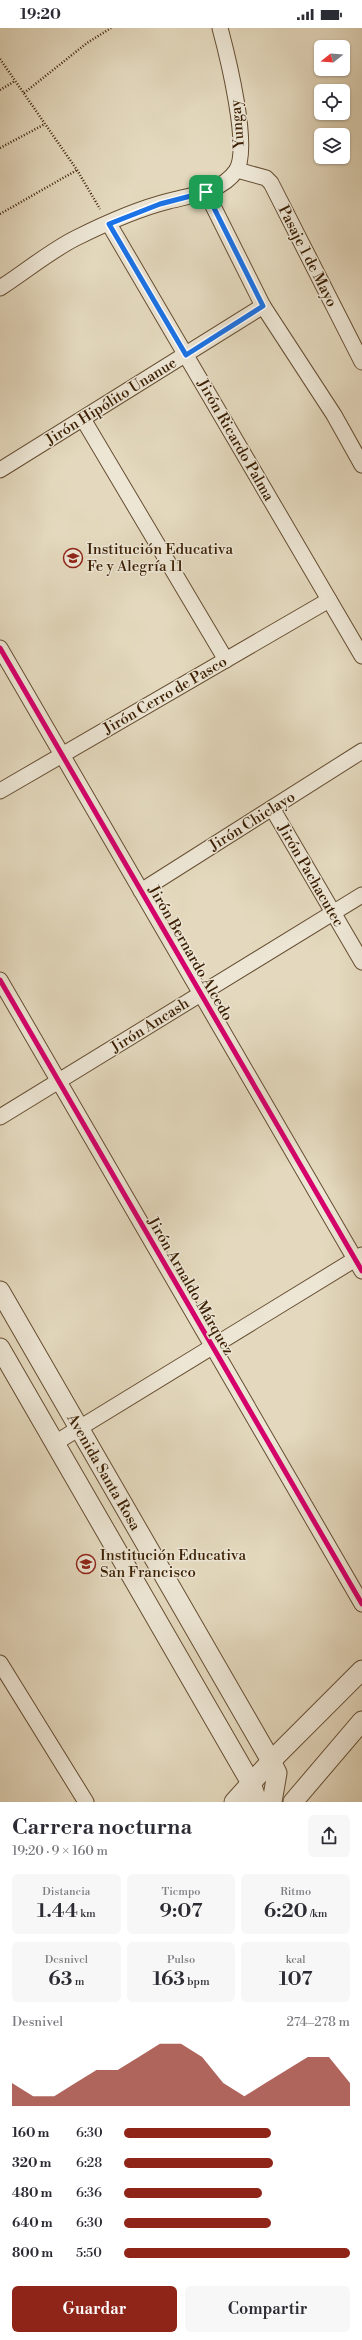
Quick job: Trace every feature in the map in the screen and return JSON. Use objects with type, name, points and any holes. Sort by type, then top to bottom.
[{"type":"street","name":"Yungay","points":[[0,288],[75,238],[160,204],[206,192],[222,185],[237,170],[241,154],[234,83],[220,28]]},
{"type":"street","name":"Pasaje 1 de Mayo","points":[[237,170],[266,178],[271,183],[362,362]]},
{"type":"street","points":[[206,192],[263,306],[334,415],[362,466]]},
{"type":"street","name":"Jirón Ricardo Palma","points":[[109,224],[362,656]]},
{"type":"street","name":"Jirón Hipólito Unanue","points":[[0,470],[263,306]]},
{"type":"street","points":[[83,419],[226,660]]},
{"type":"street","name":"Jirón Cerro de Pasco","points":[[0,791],[329,600]]},
{"type":"street","name":"Jirón Bernardo Alcedo","points":[[0,648],[201,994],[360,1262]]},
{"type":"street","name":"Jirón Chiclayo","points":[[141,890],[362,751]]},
{"type":"street","name":"Jirón Pachacutec","points":[[272,808],[362,962]]},
{"type":"street","name":"Jirón Ancash","points":[[0,1117],[362,895]]},
{"type":"street","name":"Jirón Arnaldo Márquez","points":[[0,980],[362,1604]]},
{"type":"street","points":[[55,1443],[212,1346],[360,1262]]},
{"type":"street","name":"Avenida Santa Rosa","points":[[0,1291],[271,1761],[277,1773],[272,1802]]},
{"type":"street","name":"Avenida Santa Rosa","points":[[0,1348],[251,1783],[255,1795],[254,1802]]},
{"type":"street","points":[[0,1663],[86,1802]]},
{"type":"street","points":[[234,1802],[271,1761],[362,1670]]},
{"type":"street","points":[[293,1802],[362,1721]]},
{"type":"path","points":[[24,93],[86,43],[111,28]]},
{"type":"path","points":[[0,59],[76,170],[109,224]]},
{"type":"path","points":[[0,90],[15,81]]},
{"type":"path","points":[[0,148],[45,124]]},
{"type":"path","points":[[0,214],[76,170]]},
{"type":"cycle path","points":[[0,648],[362,1271]]},
{"type":"cycle path","points":[[0,980],[362,1604]]},
{"type":"place","name":"Institución Educativa Fe y Alegría 11","points":[[73,558]]},
{"type":"place","name":"Institución Educativa San Francisco","points":[[86,1564]]},
{"type":"route","points":[[206,192],[263,306],[186,355],[109,224],[160,204],[206,192]]}]
